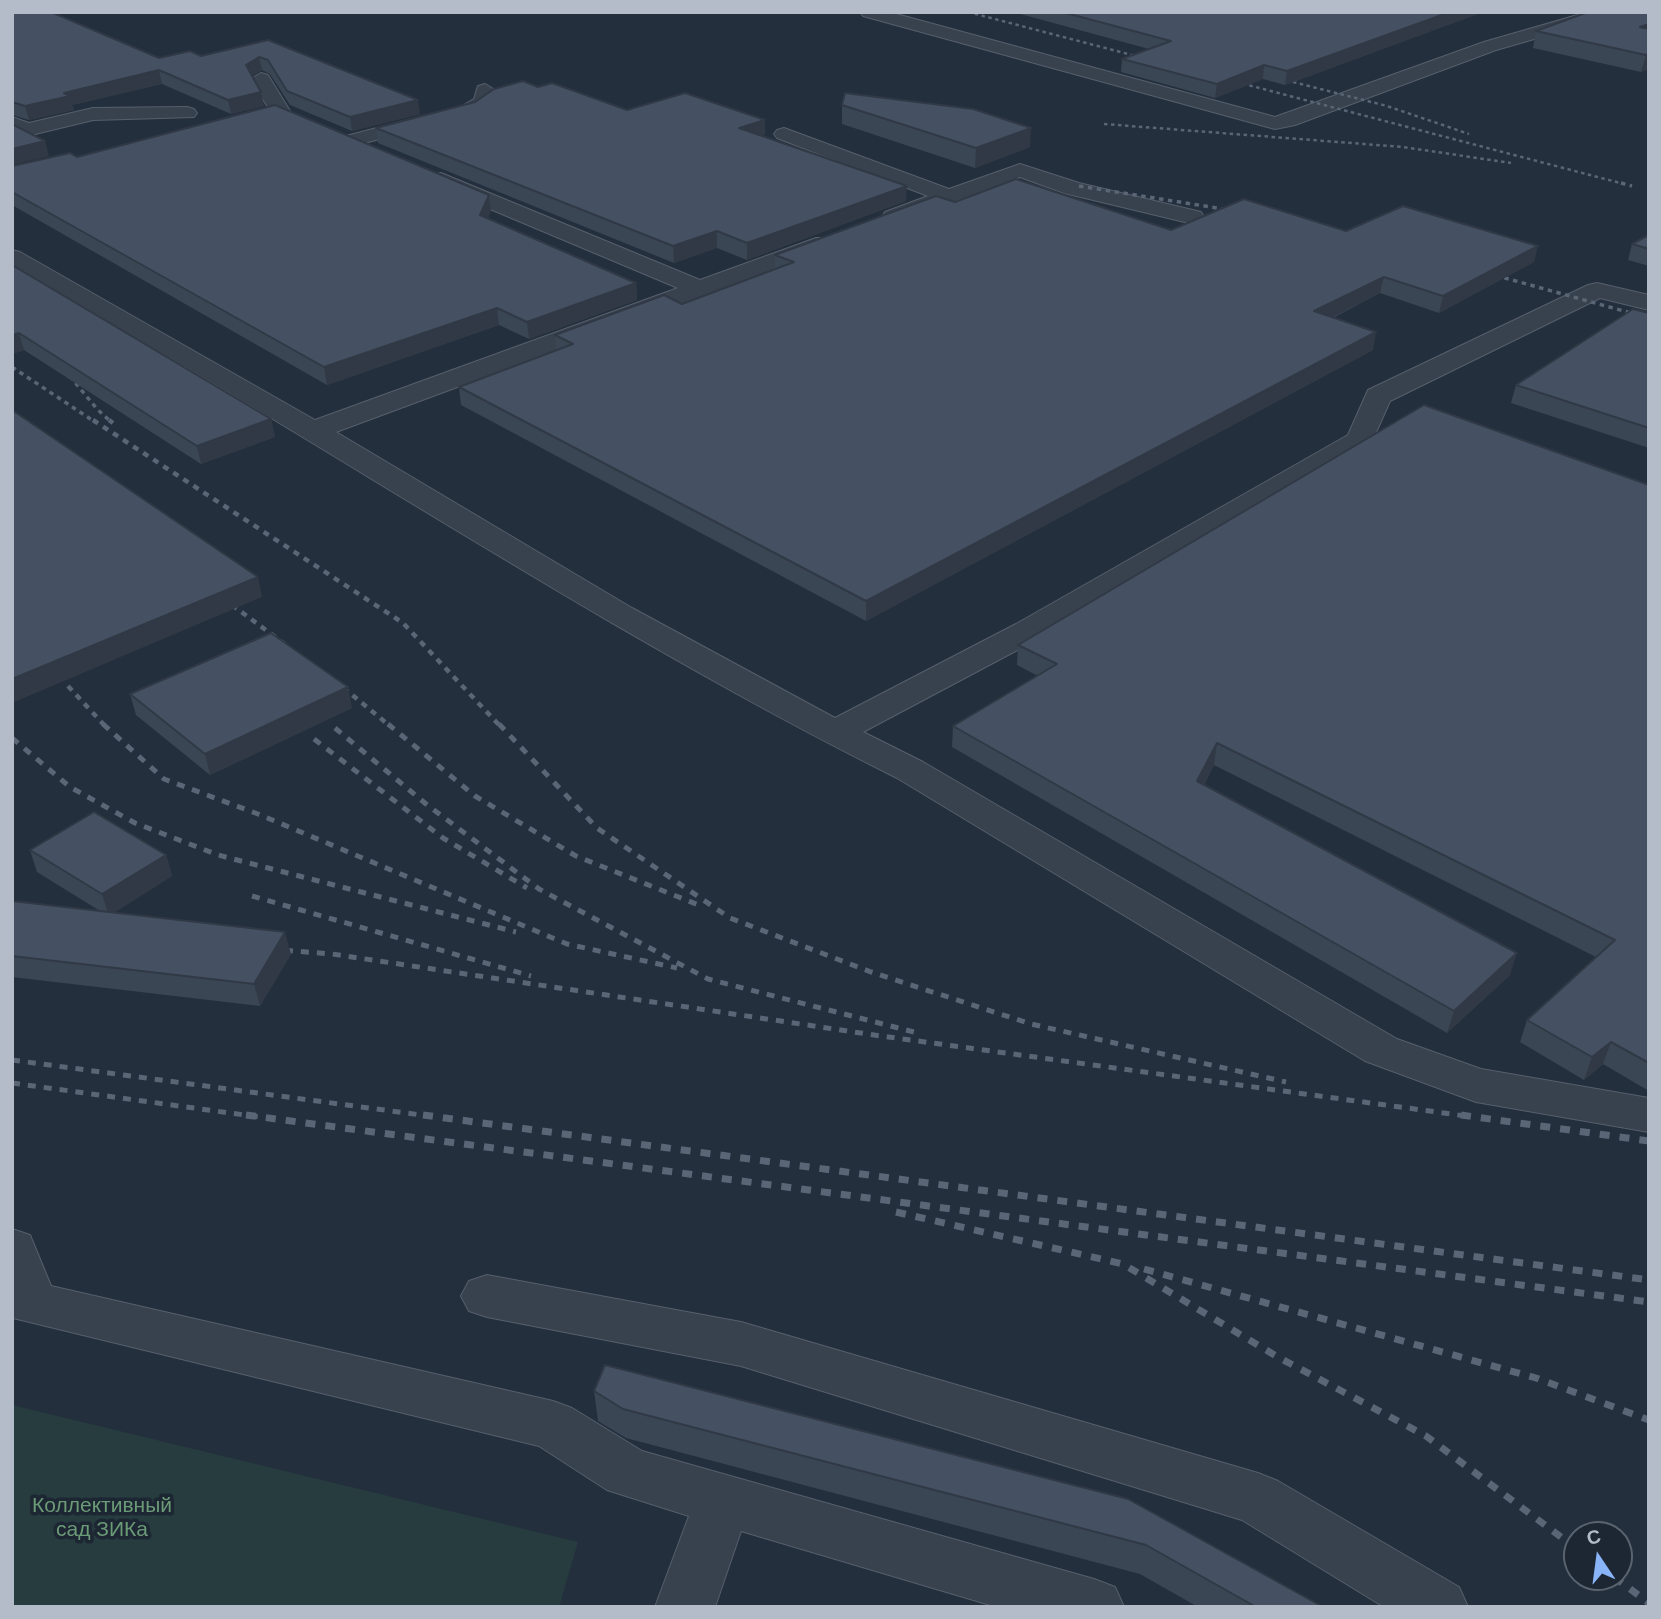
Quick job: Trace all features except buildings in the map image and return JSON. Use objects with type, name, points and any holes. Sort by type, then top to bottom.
[{"type":"lane","points":[[869,12],[1264,121],[1288,121],[1437,64],[1608,12]]},
{"type":"lane","points":[[1480,27],[1508,42]]},
{"type":"lane","points":[[1403,57],[1437,64]]},
{"type":"lane","points":[[261,79],[279,111]]},
{"type":"lane","points":[[1327,86],[1360,94]]},
{"type":"lane","points":[[349,141],[469,110],[484,102],[485,90]]},
{"type":"lane","points":[[253,118],[279,111],[303,121]]},
{"type":"lane","points":[[12,123],[27,130],[93,114],[191,126]]},
{"type":"lane","points":[[326,131],[387,156]]},
{"type":"lane","points":[[784,134],[948,196]]},
{"type":"lane","points":[[870,225],[1024,164],[1072,188],[1193,217]]},
{"type":"lane","points":[[424,172],[700,289]]},
{"type":"lane","points":[[313,431],[844,235]]},
{"type":"lane","points":[[12,257],[313,431],[612,612],[834,733],[910,770],[1381,1050],[1476,1085],[1649,1115]]},
{"type":"lane","points":[[834,733],[1028,631],[1360,439],[1378,396],[1597,290],[1649,303]]},
{"type":"lane","points":[[12,1249],[31,1303],[553,1425],[627,1472],[1094,1607]]},
{"type":"lane","points":[[487,1296],[741,1344],[1258,1499],[1438,1607]]},
{"type":"lane","points":[[685,1607],[723,1499]]},
{"type":"green space","name":"Коллективный сад ЗИКа","points":[[12,1405],[578,1542],[559,1607],[12,1607]]},
{"type":"railway","points":[[968,12],[1151,60]]},
{"type":"railway","points":[[1229,80],[1628,185]]},
{"type":"railway","points":[[1293,82],[1387,106],[1469,134]]},
{"type":"railway","points":[[1104,124],[1403,147],[1511,163]]},
{"type":"railway","points":[[1621,183],[1632,186]]},
{"type":"railway","points":[[1079,186],[1242,212]]},
{"type":"railway","points":[[1487,273],[1649,318]]},
{"type":"railway","points":[[12,367],[95,422]]},
{"type":"railway","points":[[64,369],[111,422]]},
{"type":"railway","points":[[93,420],[403,623],[500,726]]},
{"type":"railway","points":[[109,420],[113,423]]},
{"type":"railway","points":[[232,605],[286,645]]},
{"type":"railway","points":[[334,680],[390,726]]},
{"type":"railway","points":[[68,686],[104,725]]},
{"type":"railway","points":[[388,724],[475,796],[576,856],[701,906]]},
{"type":"railway","points":[[499,724],[597,828],[730,918],[871,972],[1031,1024],[1286,1082]]},
{"type":"railway","points":[[104,725],[164,779],[258,814],[567,944],[677,968]]},
{"type":"railway","points":[[335,728],[426,804],[539,889],[708,979],[914,1032]]},
{"type":"railway","points":[[12,738],[70,787],[135,823],[218,855],[516,932]]},
{"type":"railway","points":[[314,739],[443,838],[527,888]]},
{"type":"railway","points":[[252,896],[531,976]]},
{"type":"railway","points":[[269,949],[332,954],[874,1035],[1473,1117]]},
{"type":"railway","points":[[12,1060],[436,1117]]},
{"type":"railway","points":[[12,1083],[259,1117]]},
{"type":"railway","points":[[246,1115],[1649,1302]]},
{"type":"railway","points":[[423,1115],[1649,1280]]},
{"type":"railway","points":[[1461,1115],[1649,1141]]},
{"type":"railway","points":[[896,1212],[1123,1264],[1276,1356],[1426,1436],[1563,1539]]},
{"type":"railway","points":[[1144,1269],[1536,1378],[1649,1420]]},
{"type":"railway","points":[[1633,1591],[1649,1603]]}]
